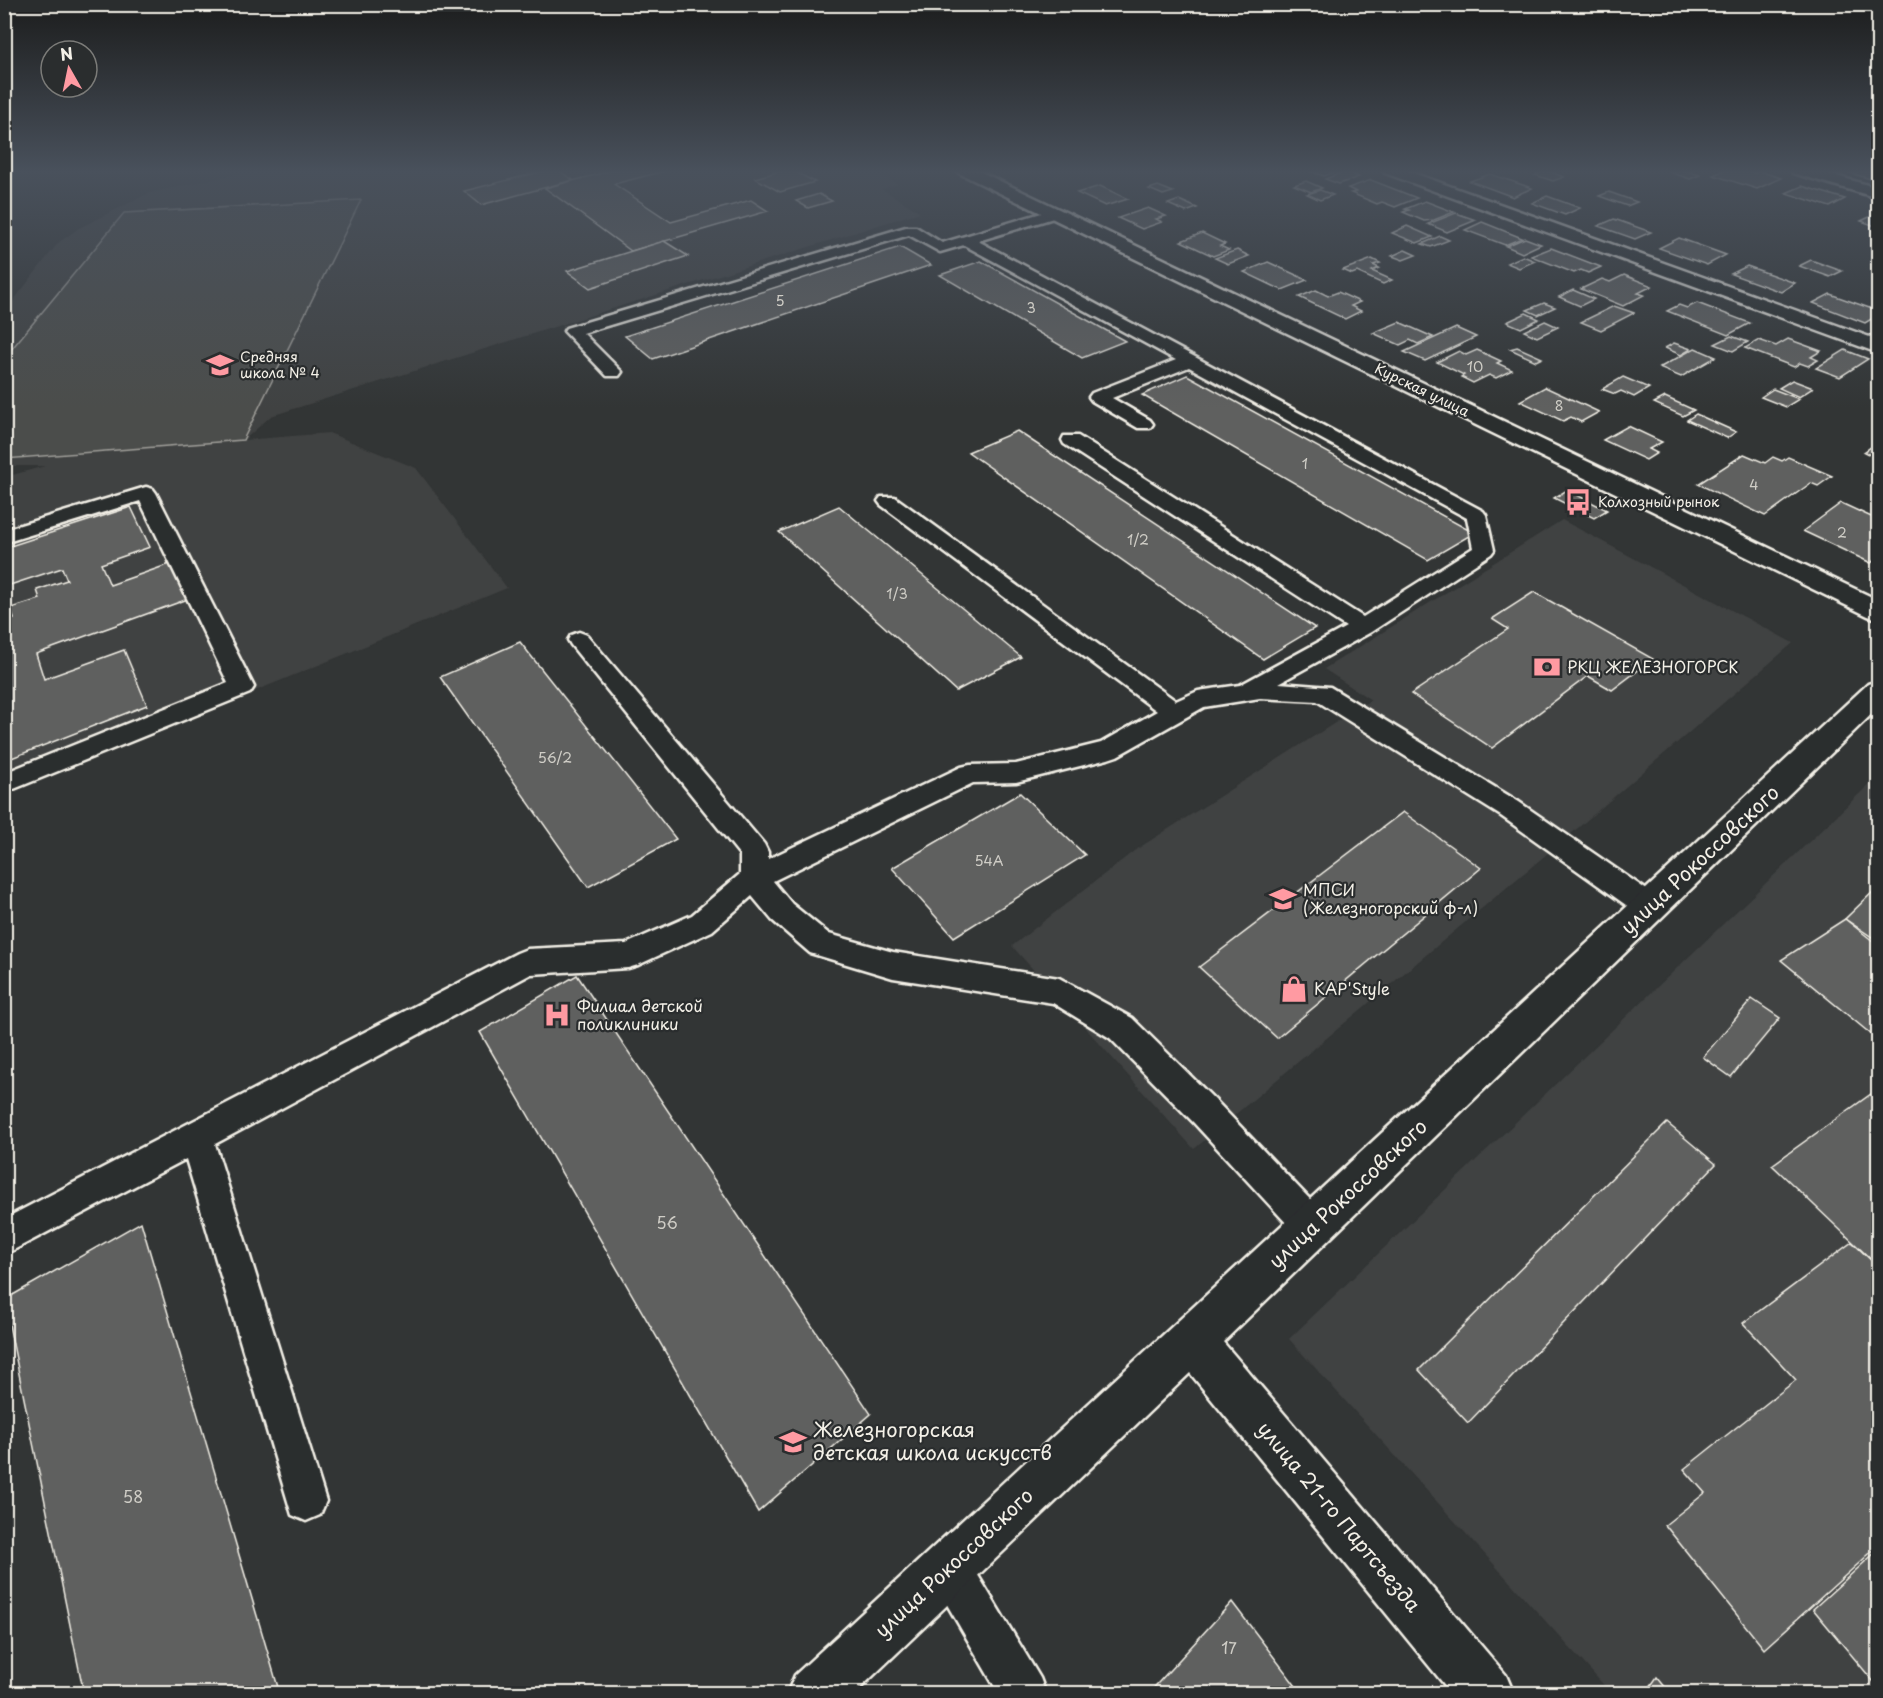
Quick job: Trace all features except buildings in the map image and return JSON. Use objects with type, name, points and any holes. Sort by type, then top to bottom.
[{"type":"main road","name":"Курская улица","points":[[1130,249],[1878,610]]},
{"type":"main road","points":[[1609,249],[1878,347]]},
{"type":"main road","name":"улица Рокоссовского","points":[[814,1694],[1313,1227],[1878,692]]},
{"type":"main road","name":"улица 21-го Партсъезда","points":[[1192,1340],[1487,1694]]},
{"type":"lane","points":[[613,372],[572,331],[846,249]]},
{"type":"lane","points":[[981,249],[1476,515],[1484,550],[1363,627],[1243,692]]},
{"type":"lane","points":[[1144,424],[1098,397],[1189,361]]},
{"type":"lane","points":[[1071,440],[1363,627]]},
{"type":"lane","points":[[4,537],[146,493],[242,687],[4,784]]},
{"type":"lane","points":[[888,501],[1175,712]]},
{"type":"lane","points":[[579,640],[754,852],[754,878],[782,912],[820,944],[893,965],[1059,991],[1121,1028],[1205,1112],[1313,1227]]},
{"type":"lane","points":[[4,1238],[527,962],[628,956],[702,922],[754,878],[970,774],[1016,773],[1108,750],[1198,699],[1260,690],[1322,693],[1510,809],[1650,907]]},
{"type":"lane","points":[[196,1136],[306,1501]]},
{"type":"lane","points":[[949,1568],[1024,1694]]},
{"type":"shaded area","points":[[53,249],[802,249],[271,416],[244,440],[329,433],[416,468],[507,588],[5,793],[5,477],[45,466],[5,466],[4,313]]},
{"type":"shaded area","points":[[94,249],[337,249],[243,440],[5,459],[5,357]]},
{"type":"shaded area","name":"МПСИ (Железногорский ф-л)","points":[[1562,520],[1793,643],[1572,833],[1194,1149],[1012,946],[1134,851],[1371,700],[1324,669]]},
{"type":"shaded area","points":[[1878,776],[1878,1693],[1611,1693],[1289,1339]]},
{"type":"place","name":"Средняя школа № 4","points":[[220,365]]},
{"type":"place","name":"Колхозный рынок","points":[[1578,502]]},
{"type":"place","name":"РКЦ ЖЕЛЕЗНОГОРСК","points":[[1547,667]]},
{"type":"place","name":"МПСИ (Железногорский ф-л)","points":[[1283,899]]},
{"type":"place","name":"KAP'Style","points":[[1294,989]]},
{"type":"place","name":"Филиал детской поликлиники","points":[[557,1015]]},
{"type":"place","name":"Железногорская детская школа искусств","points":[[793,1442]]}]
